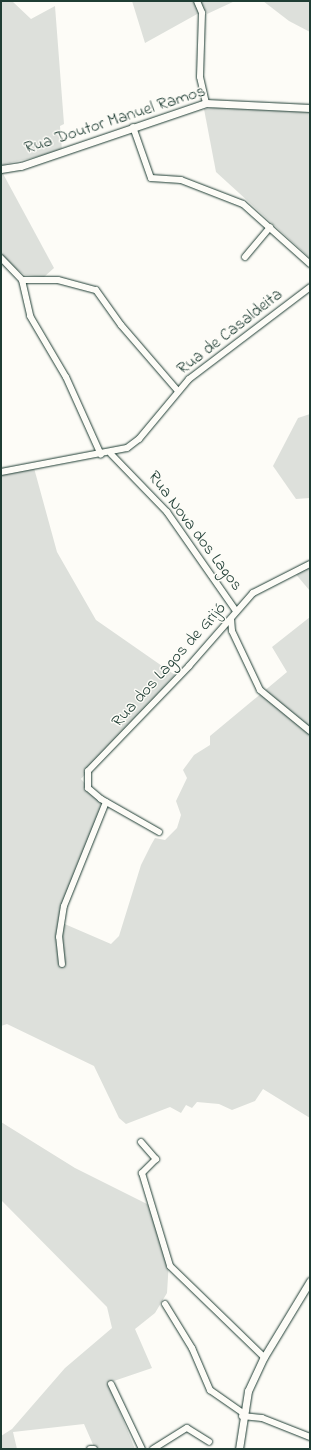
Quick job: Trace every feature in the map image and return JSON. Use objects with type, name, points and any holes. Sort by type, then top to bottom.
[{"type":"main road","name":"Rua Doutor Manuel Ramos","points":[[1,169],[21,166],[206,103],[310,108]]},
{"type":"main road","points":[[239,1449],[242,1414],[246,1396],[264,1357],[310,1281]]},
{"type":"street","points":[[196,1],[202,13],[200,77],[206,103]]},
{"type":"street","points":[[133,127],[151,178],[181,180],[240,203],[270,227],[310,264]]},
{"type":"street","points":[[245,257],[270,227]]},
{"type":"street","points":[[1,258],[22,280],[30,316],[66,377],[101,455]]},
{"type":"street","points":[[22,280],[58,280],[96,290],[121,325],[178,391]]},
{"type":"street","name":"Rua de Casaldeita","points":[[1,472],[112,454],[138,440],[178,391],[211,361],[310,287]]},
{"type":"street","name":"Rua Nova dos Lagos","points":[[112,454],[167,512],[236,611]]},
{"type":"street","name":"Rua dos Lagos de Grijó","points":[[159,832],[106,802],[88,788],[88,771],[231,619],[236,611],[253,593],[310,564]]},
{"type":"street","points":[[231,619],[232,631],[260,690],[310,731]]},
{"type":"street","points":[[62,964],[59,937],[64,906],[106,802]]},
{"type":"street","points":[[141,1142],[156,1159],[142,1173],[170,1266],[264,1357]]},
{"type":"street","points":[[165,1304],[192,1348],[210,1390],[242,1414],[262,1418],[310,1437]]},
{"type":"street","points":[[111,1384],[142,1449]]},
{"type":"street","points":[[153,1449],[187,1428],[209,1442]]},
{"type":"shaded area","points":[[1,1],[12,1],[31,19],[55,6],[64,124],[60,126],[62,151],[1,165]]},
{"type":"shaded area","points":[[132,1],[235,1],[207,14],[206,11],[199,13],[145,43]]},
{"type":"shaded area","points":[[263,1],[310,1],[310,32],[289,21]]},
{"type":"shaded area","points":[[223,106],[310,110],[310,258],[216,172],[204,109]]},
{"type":"shaded area","points":[[1,170],[54,268],[44,277],[25,275],[1,258]]},
{"type":"shaded area","points":[[310,414],[310,498],[296,499],[273,466],[298,418]]},
{"type":"shaded area","points":[[34,468],[57,552],[96,620],[175,675],[81,779],[102,803],[103,812],[76,867],[60,922],[111,944],[119,936],[141,865],[151,845],[155,838],[165,840],[177,828],[181,815],[176,801],[187,778],[183,770],[194,755],[210,745],[210,736],[287,672],[272,647],[310,617],[310,1118],[263,1089],[255,1101],[232,1110],[219,1104],[197,1102],[192,1108],[186,1105],[181,1113],[170,1107],[126,1124],[119,1118],[94,1066],[7,1024],[1,1026],[1,472]]},
{"type":"shaded area","points":[[310,565],[310,591],[294,572]]},
{"type":"shaded area","points":[[1,1122],[75,1168],[151,1206],[169,1261],[167,1293],[155,1313],[135,1329],[152,1368],[108,1383],[135,1449],[95,1449],[84,1424],[13,1432],[17,1449],[1,1449],[1,1436],[12,1429],[65,1368],[112,1328],[107,1307],[1,1200]]}]
